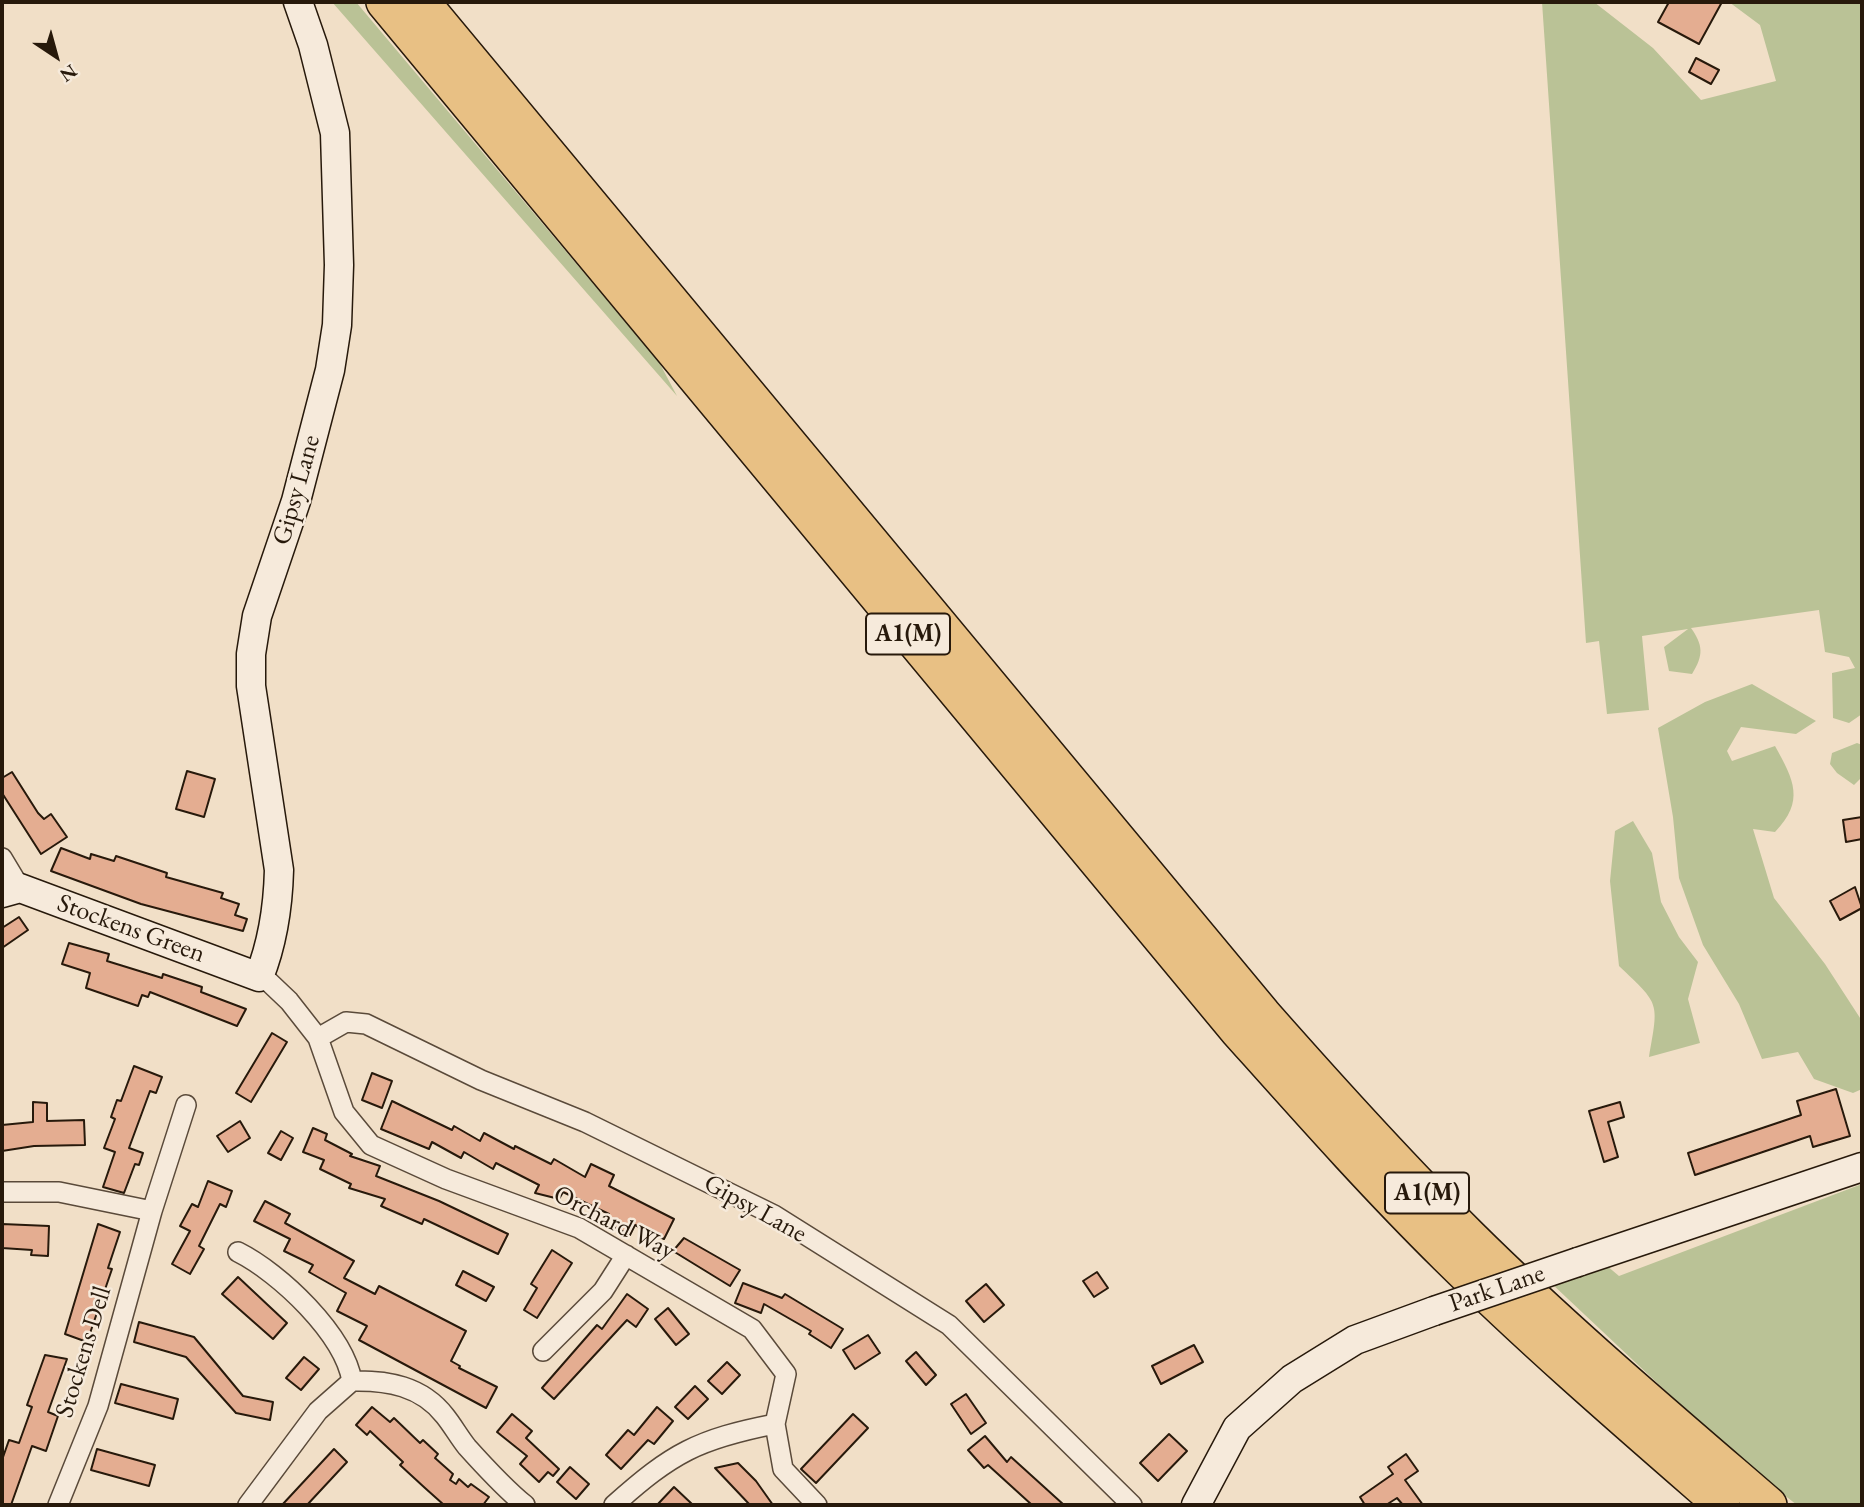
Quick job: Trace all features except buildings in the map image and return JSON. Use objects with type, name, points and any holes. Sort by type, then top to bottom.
[{"type":"highway","name":"A1(M)","points":[[384,2],[1238,1031],[1312,1114],[1447,1256],[1601,1399],[1722,1505]]},
{"type":"highway","name":"A1(M)","points":[[422,2],[1263,1014],[1335,1096],[1470,1237],[1551,1314],[1769,1505]]},
{"type":"street","name":"Gipsy Lane","points":[[259,977],[270,950],[279,870],[251,686],[251,654],[257,616],[296,501],[330,370],[338,313],[335,133],[313,45],[298,2]]},
{"type":"street","points":[[2,858],[11,891]]},
{"type":"street","name":"Stockens Green","points":[[11,891],[259,977]]},
{"type":"street","name":"Orchard Way","points":[[259,977],[269,982],[289,1000],[318,1038],[344,1112],[371,1145],[446,1179],[579,1228],[751,1329],[786,1374],[775,1424],[783,1469],[817,1505]]},
{"type":"street","name":"Gipsy Lane","points":[[318,1038],[346,1023],[366,1024],[481,1080],[585,1122],[774,1215],[949,1325],[1132,1505]]},
{"type":"street","name":"Stockens Dell","points":[[58,1505],[98,1406],[152,1211],[186,1105]]},
{"type":"street","name":"Park Lane","points":[[1196,1505],[1237,1428],[1292,1378],[1355,1340],[1862,1167]]},
{"type":"street","points":[[2,1192],[59,1192],[152,1211]]},
{"type":"street","points":[[239,1252],[294,1291],[343,1355],[352,1381]]},
{"type":"street","points":[[543,1351],[603,1291],[626,1255]]},
{"type":"street","points":[[248,1505],[318,1410],[352,1381],[375,1380],[399,1385],[425,1397],[444,1415],[466,1446],[525,1505]]},
{"type":"street","points":[[614,1505],[680,1451],[726,1434],[775,1424]]},
{"type":"green space","points":[[332,2],[356,2],[659,362],[677,396]]},
{"type":"green space","points":[[1542,2],[1594,2],[1653,48],[1701,100],[1776,81],[1760,25],[1729,2],[1862,2],[1862,714],[1849,723],[1833,718],[1832,673],[1855,668],[1849,657],[1825,652],[1819,610],[1691,628],[1700,650],[1699,661],[1692,674],[1669,671],[1664,647],[1688,629],[1642,636],[1649,710],[1607,714],[1599,641],[1586,643]]},
{"type":"green space","points":[[1752,684],[1816,721],[1796,734],[1741,727],[1727,751],[1732,761],[1775,746],[1787,769],[1793,800],[1784,821],[1775,832],[1753,829],[1774,898],[1825,964],[1862,1021],[1862,1089],[1853,1093],[1814,1079],[1798,1052],[1762,1059],[1739,1004],[1703,945],[1679,878],[1673,817],[1658,728],[1705,702]]},
{"type":"green space","points":[[1857,743],[1862,745],[1862,777],[1854,785],[1837,773],[1830,764],[1832,753]]},
{"type":"green space","points":[[1633,821],[1652,853],[1661,902],[1679,937],[1698,962],[1688,999],[1700,1043],[1649,1057],[1655,1014],[1649,997],[1619,966],[1610,881],[1615,831]]},
{"type":"green space","points":[[1862,1184],[1862,1505],[1797,1505],[1737,1458],[1551,1283],[1606,1265],[1619,1276]]}]
